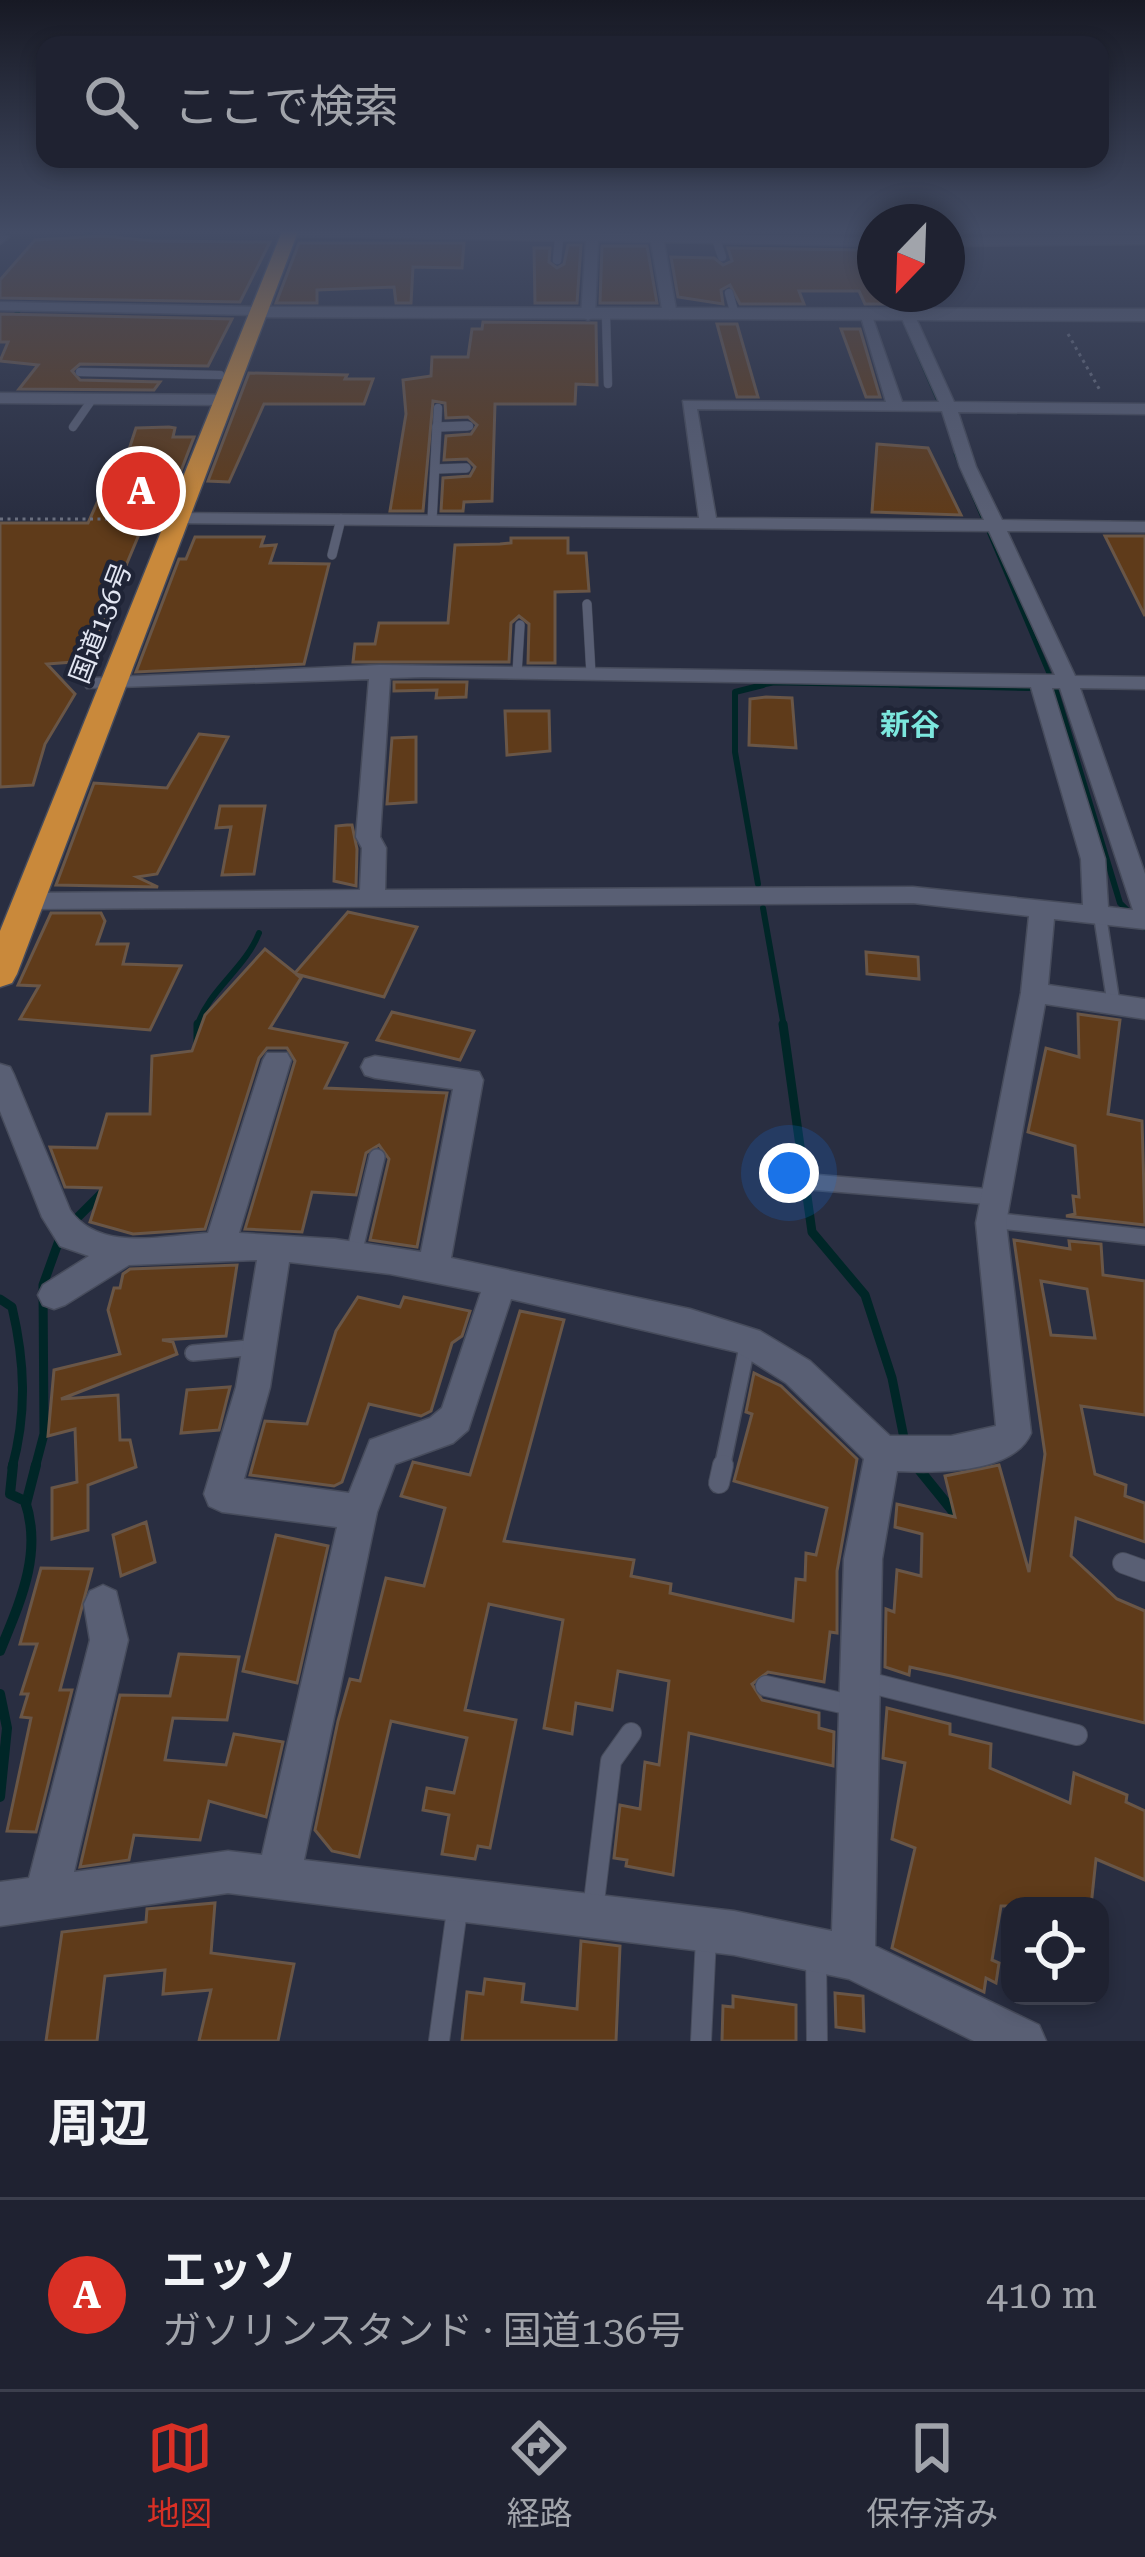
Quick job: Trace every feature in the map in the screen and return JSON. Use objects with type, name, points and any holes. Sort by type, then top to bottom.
[{"type":"highway","name":"国道136号","points":[[0,974],[12,916],[245,324]]},
{"type":"street","points":[[868,324],[895,404]]},
{"type":"street","points":[[909,324],[1068,682],[1145,910]]},
{"type":"street","points":[[0,398],[91,401],[218,392]]},
{"type":"street","points":[[708,521],[688,404],[1142,408]]},
{"type":"street","points":[[169,518],[1145,527]]},
{"type":"street","points":[[372,902],[374,848],[368,837],[380,671]]},
{"type":"street","points":[[104,684],[380,671],[1145,683]]},
{"type":"street","points":[[1040,681],[1093,860],[1104,916]]},
{"type":"street","points":[[12,916],[372,902],[913,895],[1145,920]]},
{"type":"street","points":[[0,1076],[57,1217],[70,1237],[122,1253],[220,1243],[274,1248],[500,1283],[748,1342],[788,1363],[863,1440],[883,1452],[907,1456],[997,1445],[1014,1433],[992,1209],[1024,1064],[1042,910]]},
{"type":"street","points":[[1034,993],[1130,1008]]},
{"type":"street","points":[[220,1243],[277,1060]]},
{"type":"street","points":[[375,1067],[470,1080],[433,1270]]},
{"type":"street","points":[[274,1248],[253,1387],[222,1494],[358,1512]]},
{"type":"street","points":[[54,1295],[81,1283],[122,1253]]},
{"type":"street","points":[[279,1876],[358,1512],[382,1451],[441,1431],[456,1418],[500,1283]]},
{"type":"street","points":[[835,1953],[860,1693],[862,1559],[883,1452]]},
{"type":"street","points":[[46,1897],[109,1640],[103,1604]]},
{"type":"street","points":[[0,1904],[212,1873],[279,1876],[706,1930],[835,1953],[1023,2041]]},
{"type":"lane","points":[[598,324],[608,384]]},
{"type":"lane","points":[[80,371],[218,392]]},
{"type":"lane","points":[[73,427],[91,401]]},
{"type":"lane","points":[[432,520],[438,408]]},
{"type":"lane","points":[[437,427],[469,426]]},
{"type":"lane","points":[[435,469],[466,468]]},
{"type":"lane","points":[[332,555],[341,519]]},
{"type":"lane","points":[[587,604],[591,674]]},
{"type":"lane","points":[[517,673],[520,625]]},
{"type":"lane","points":[[1104,916],[1130,1008]]},
{"type":"lane","points":[[352,1258],[377,1157]]},
{"type":"lane","points":[[811,1182],[1145,1237]]},
{"type":"lane","points":[[719,1484],[748,1342]]},
{"type":"lane","points":[[193,1353],[258,1347]]},
{"type":"lane","points":[[1123,1563],[1145,1571]]},
{"type":"lane","points":[[766,1686],[860,1693],[1077,1735]]},
{"type":"lane","points":[[592,1916],[611,1761],[631,1733]]},
{"type":"lane","points":[[439,2041],[458,1899]]},
{"type":"lane","points":[[701,2041],[706,1930]]},
{"type":"lane","points":[[817,2041],[835,1953]]},
{"type":"path","points":[[1063,324],[1103,396],[1142,408]]},
{"type":"path","points":[[0,519],[169,518]]},
{"type":"building","points":[[0,324],[229,324],[208,366],[80,364],[72,371],[80,380],[160,382],[154,390],[19,389],[38,365],[0,361],[8,342],[0,342]]},
{"type":"building","points":[[483,324],[596,324],[597,385],[576,384],[575,404],[495,404],[492,501],[464,502],[463,511],[441,511],[443,478],[470,476],[475,467],[467,459],[444,460],[446,436],[471,434],[477,425],[468,417],[446,418],[445,403],[433,401],[423,511],[390,511],[406,414],[403,380],[431,376],[432,357],[468,357],[472,329],[482,329]]},
{"type":"building","points":[[717,324],[737,324],[758,397],[737,397]]},
{"type":"building","points":[[841,329],[860,329],[880,397],[866,397]]},
{"type":"building","points":[[249,373],[373,379],[364,404],[264,404],[229,482],[208,481]]},
{"type":"building","points":[[169,427],[175,428],[173,437],[194,437],[177,481],[165,481],[153,501],[86,661],[47,664],[75,694],[45,744],[33,785],[0,787],[0,523],[88,523],[110,474],[121,474],[136,428]]},
{"type":"building","points":[[877,444],[928,448],[961,515],[872,512]]},
{"type":"building","points":[[1105,536],[1145,536],[1145,616]]},
{"type":"building","points":[[195,537],[264,537],[261,546],[276,545],[270,563],[329,564],[304,664],[136,672],[179,559],[186,559]]},
{"type":"building","points":[[511,538],[568,538],[568,553],[586,553],[589,591],[555,592],[555,663],[528,663],[529,624],[519,616],[511,623],[509,662],[353,662],[355,644],[375,644],[379,623],[448,623],[455,545],[511,543]]},
{"type":"building","points":[[394,682],[467,682],[466,697],[436,698],[437,690],[394,691]]},
{"type":"building","points":[[792,698],[796,748],[749,745],[750,699]]},
{"type":"building","points":[[505,711],[549,711],[550,751],[507,755]]},
{"type":"building","points":[[199,734],[228,737],[157,874],[137,877],[158,887],[56,885],[94,783],[167,788]]},
{"type":"building","points":[[416,737],[416,802],[387,804],[392,738]]},
{"type":"building","points":[[220,806],[265,806],[254,874],[222,875],[231,827],[216,828]]},
{"type":"building","points":[[352,825],[356,886],[334,881],[336,826]]},
{"type":"building","points":[[348,912],[417,927],[384,997],[296,974],[301,978],[270,1028],[347,1043],[325,1088],[447,1093],[417,1247],[370,1240],[389,1159],[379,1145],[366,1153],[356,1195],[312,1192],[302,1232],[245,1229],[295,1061],[287,1048],[267,1048],[259,1058],[205,1229],[133,1234],[90,1222],[101,1188],[65,1187],[50,1147],[97,1148],[107,1114],[150,1114],[152,1056],[192,1051],[205,1015],[265,949],[295,973]]},
{"type":"building","points":[[51,913],[101,913],[105,921],[97,944],[128,944],[123,964],[181,966],[150,1030],[20,1019],[39,986],[18,985]]},
{"type":"building","points":[[866,952],[918,957],[919,979],[867,974]]},
{"type":"building","points":[[392,1012],[474,1031],[460,1060],[377,1040]]},
{"type":"building","points":[[1078,1014],[1120,1020],[1108,1114],[1142,1121],[1145,1225],[1066,1216],[1075,1214],[1073,1196],[1079,1197],[1075,1146],[1028,1132],[1046,1048],[1079,1057]]},
{"type":"building","points":[[1014,1240],[1070,1249],[1069,1241],[1101,1244],[1103,1275],[1145,1281],[1145,1415],[1081,1406],[1095,1474],[1126,1485],[1125,1496],[1145,1503],[1145,1542],[1076,1518],[1071,1556],[1117,1599],[1145,1611],[1145,1723],[910,1667],[909,1675],[885,1667],[886,1609],[894,1612],[897,1570],[921,1576],[922,1534],[895,1527],[897,1504],[955,1517],[945,1476],[999,1465],[1029,1572],[1045,1454]],"holes":[[[1041,1281],[1087,1289],[1095,1338],[1051,1335]]]},
{"type":"building","points":[[237,1265],[226,1336],[162,1340],[173,1342],[177,1354],[61,1399],[118,1395],[120,1440],[130,1440],[136,1467],[88,1485],[88,1530],[52,1539],[52,1488],[77,1482],[75,1429],[48,1436],[54,1370],[120,1354],[108,1310],[114,1288],[120,1288],[123,1274],[130,1269]]},
{"type":"building","points":[[358,1297],[400,1307],[404,1297],[470,1311],[462,1336],[452,1343],[431,1411],[421,1416],[369,1404],[342,1482],[334,1486],[250,1475],[265,1421],[307,1424],[336,1331]]},
{"type":"building","points":[[520,1311],[564,1320],[504,1541],[634,1560],[631,1576],[671,1584],[670,1593],[793,1621],[796,1579],[805,1580],[806,1553],[816,1555],[827,1508],[734,1481],[752,1414],[746,1412],[754,1373],[781,1386],[857,1459],[837,1571],[837,1633],[830,1632],[824,1682],[768,1672],[752,1684],[762,1700],[819,1713],[819,1728],[834,1732],[833,1766],[689,1733],[673,1875],[626,1866],[627,1860],[614,1858],[620,1805],[640,1809],[645,1762],[659,1765],[669,1681],[618,1671],[612,1710],[576,1703],[572,1734],[544,1728],[563,1620],[489,1604],[465,1710],[516,1720],[490,1848],[478,1846],[475,1859],[442,1854],[449,1815],[423,1810],[427,1788],[454,1793],[467,1738],[391,1721],[359,1857],[332,1851],[315,1830],[338,1721],[350,1679],[360,1681],[386,1578],[424,1586],[445,1508],[401,1496],[413,1462],[470,1475]]},
{"type":"building","points":[[230,1387],[219,1430],[181,1433],[187,1390]]},
{"type":"building","points":[[146,1522],[155,1562],[121,1576],[113,1535]]},
{"type":"building","points":[[276,1535],[328,1546],[297,1683],[243,1671]]},
{"type":"building","points":[[41,1568],[92,1569],[60,1690],[72,1690],[36,1832],[7,1831],[31,1718],[21,1717],[28,1694],[21,1694],[37,1644],[20,1644]]},
{"type":"building","points":[[179,1654],[239,1657],[227,1720],[173,1718],[165,1760],[226,1765],[234,1734],[283,1742],[266,1817],[209,1801],[200,1840],[134,1835],[129,1860],[80,1867],[120,1695],[170,1696]]},
{"type":"building","points":[[887,1708],[950,1724],[950,1734],[991,1744],[990,1768],[1070,1803],[1074,1773],[1127,1795],[1126,1802],[1145,1811],[1145,1880],[1096,1859],[1092,1897],[1001,1897],[992,1960],[999,1963],[996,1983],[986,1978],[984,1992],[892,1948],[915,1848],[892,1839],[905,1763],[883,1758]]},
{"type":"building","points":[[215,1903],[211,1953],[294,1964],[278,2041],[199,2041],[211,1990],[163,1994],[165,1970],[105,1976],[97,2041],[46,2041],[62,1932],[146,1922],[147,1909]]},
{"type":"building","points":[[581,1941],[620,1946],[616,2041],[462,2041],[467,1992],[483,1994],[485,1979],[524,1984],[522,2002],[577,2009]]},
{"type":"building","points":[[835,1993],[863,1996],[864,2031],[836,2027]]},
{"type":"building","points":[[733,1996],[796,2005],[796,2041],[722,2041],[723,2006],[733,2007]]},
{"type":"waterway","points":[[0,339],[10,324]]},
{"type":"waterway","points":[[906,324],[943,411]]},
{"type":"waterway","points":[[956,454],[1055,687]]},
{"type":"waterway","points":[[756,687],[774,683],[1029,688],[901,685]]},
{"type":"waterway","points":[[756,687],[763,685]]},
{"type":"waterway","points":[[750,688],[756,687]]},
{"type":"waterway","points":[[756,687],[735,692],[735,752],[758,884]]},
{"type":"waterway","points":[[1055,687],[1120,903],[1145,928]]},
{"type":"waterway","points":[[763,908],[784,1027]]},
{"type":"waterway","points":[[198,1024],[259,933]]},
{"type":"waterway","points":[[198,1024],[198,1045]]},
{"type":"waterway","points":[[783,1024],[812,1232],[865,1295],[892,1378],[905,1443]]},
{"type":"waterway","points":[[71,1224],[107,1188]]},
{"type":"waterway","points":[[35,1468],[44,1434],[43,1285],[61,1235]]},
{"type":"waterway","points":[[0,1299],[12,1307],[22,1368],[22,1407],[12,1468]]},
{"type":"waterway","points":[[0,1651],[21,1596],[32,1539],[25,1501],[10,1494],[13,1465]]},
{"type":"waterway","points":[[26,1504],[36,1465]]},
{"type":"waterway","points":[[917,1467],[960,1520]]},
{"type":"waterway","points":[[0,1694],[7,1728],[0,1797]]},
{"type":"place","name":"エッソ","points":[[141,491]]},
{"type":"district","name":"新谷","points":[[910,725]]}]
